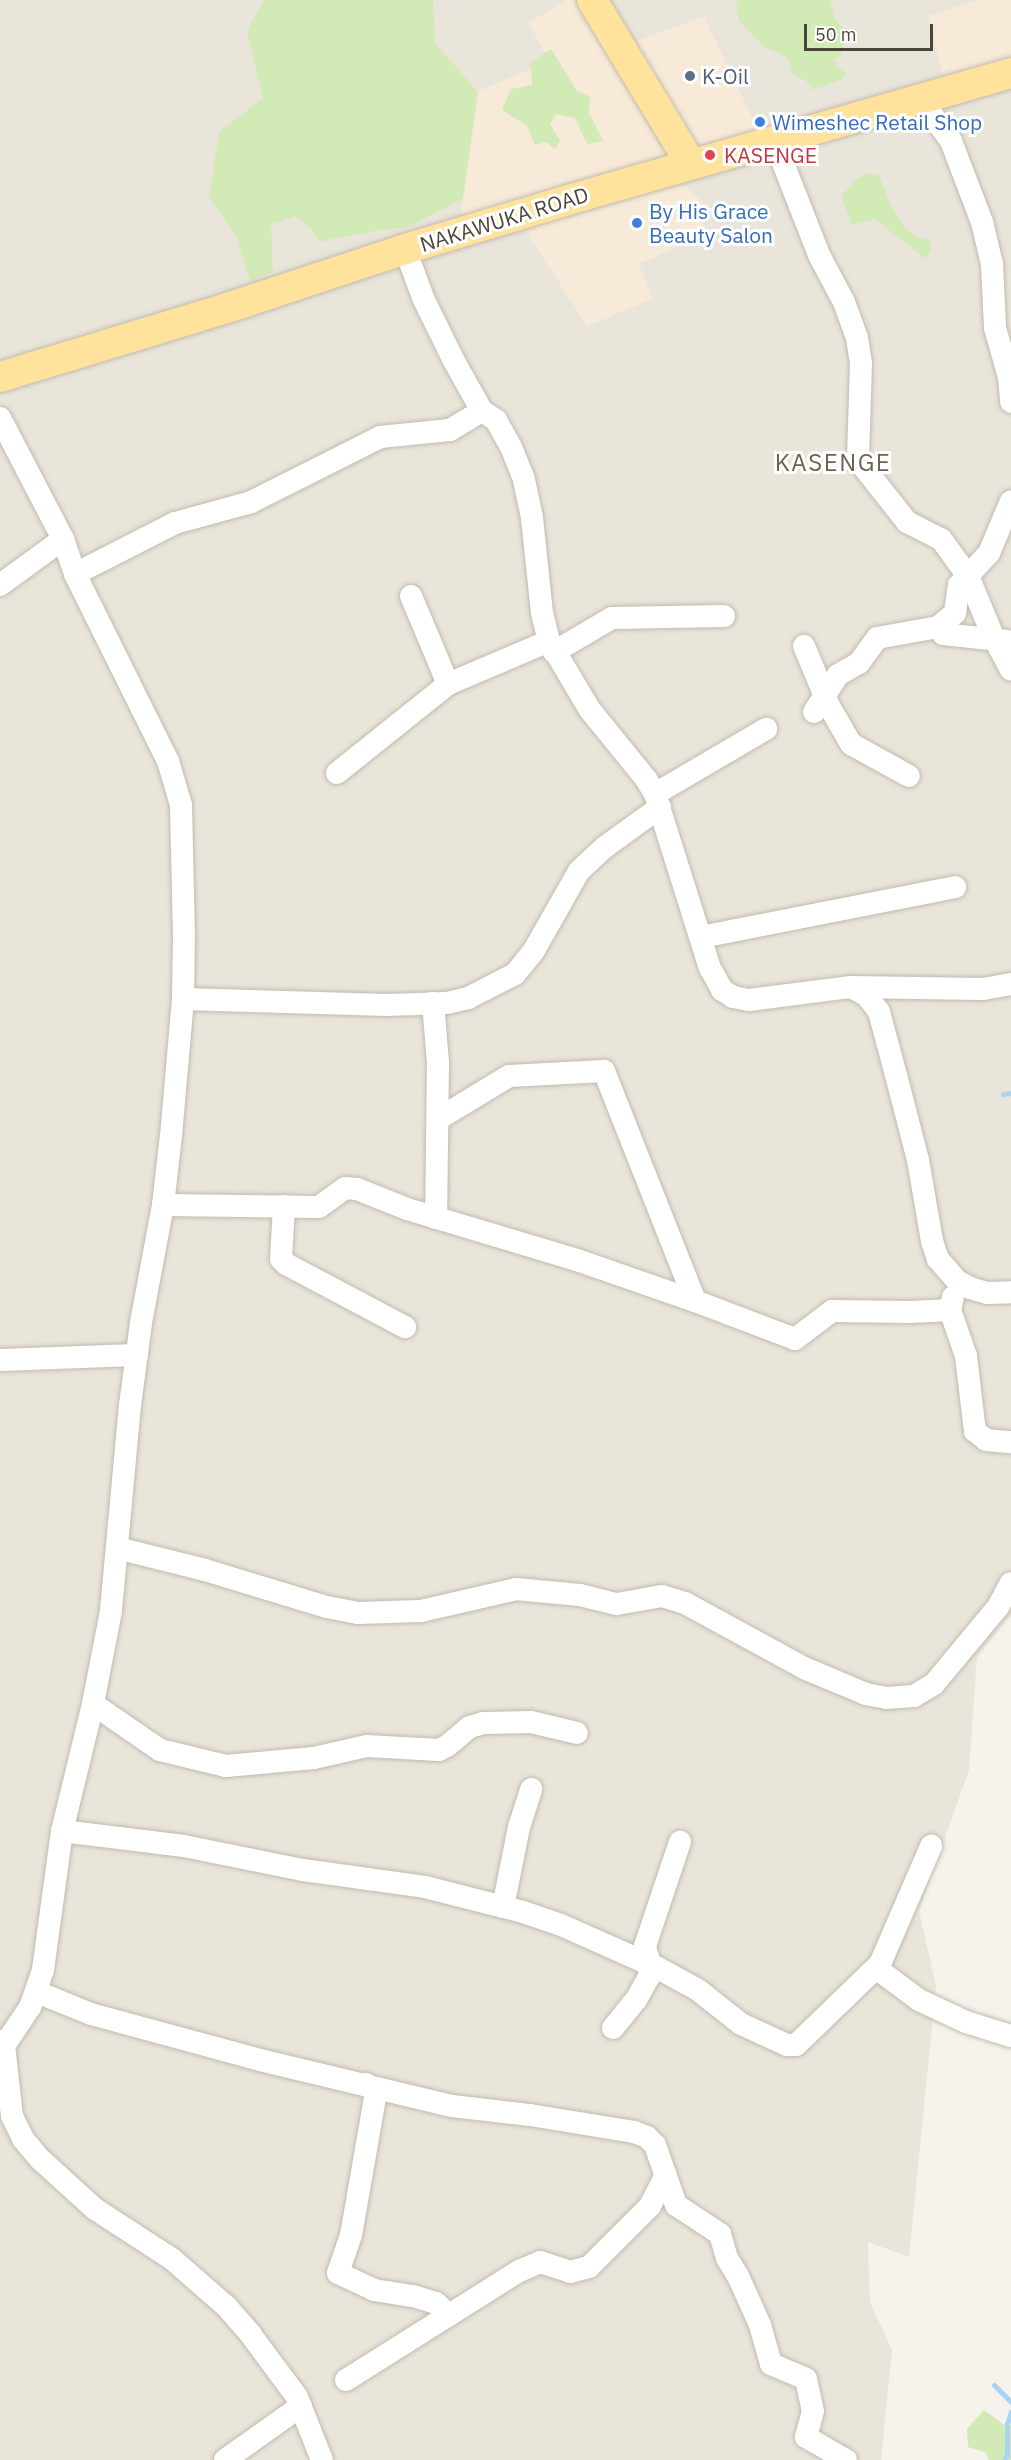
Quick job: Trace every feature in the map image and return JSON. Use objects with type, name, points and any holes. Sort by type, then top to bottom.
[{"type":"main road","points":[[592,0],[692,164]]},
{"type":"main road","name":"NAKAWUKA ROAD","points":[[0,377],[227,308],[405,249],[1011,73]]},
{"type":"street","points":[[920,98],[951,141],[982,222],[992,264],[995,328],[1009,376],[1011,402]]},
{"type":"street","points":[[774,140],[819,255],[844,302],[857,338],[861,363],[858,460],[907,522],[941,539],[968,576],[1003,640],[1011,669]]},
{"type":"street","points":[[405,249],[424,300],[453,361],[482,411],[496,420],[511,447],[524,480],[532,518],[542,613],[552,646],[590,710],[646,779],[657,800],[710,968],[722,990],[732,997],[758,1000],[851,987],[983,989],[1011,984]]},
{"type":"street","points":[[75,574],[175,523],[251,502],[380,437],[389,434],[435,433],[450,430],[482,411]]},
{"type":"street","points":[[0,418],[63,539],[75,574],[168,761],[181,805],[184,925],[183,999],[163,1205],[137,1356],[121,1479],[111,1611],[93,1704],[62,1831],[43,1970],[37,1992],[1,2046],[12,2115],[23,2139],[34,2153],[95,2209],[172,2259],[209,2290],[251,2334],[301,2406],[322,2460]]},
{"type":"street","points":[[814,712],[838,675],[859,663],[877,638],[938,627],[955,613],[959,585],[989,553],[1011,501]]},
{"type":"street","points":[[0,585],[63,539]]},
{"type":"street","points":[[411,596],[448,684]]},
{"type":"street","points":[[337,773],[408,713],[448,684],[552,646],[612,618],[724,616]]},
{"type":"street","points":[[943,634],[1003,640]]},
{"type":"street","points":[[804,646],[829,706],[851,744],[909,776]]},
{"type":"street","points":[[183,999],[387,1005],[456,1002],[468,998],[515,974],[533,952],[579,871],[657,800],[766,729]]},
{"type":"street","points":[[701,937],[955,887]]},
{"type":"street","points":[[851,987],[867,996],[879,1012],[918,1160],[932,1241],[938,1259],[957,1281],[987,1293],[1011,1292]]},
{"type":"street","points":[[433,1003],[437,1033],[436,1218]]},
{"type":"street","points":[[438,1119],[509,1076],[604,1071],[695,1301]]},
{"type":"street","points":[[163,1205],[320,1206],[345,1188],[357,1189],[436,1218],[577,1260],[795,1339],[832,1311],[950,1310]]},
{"type":"street","points":[[284,1206],[281,1259],[286,1264],[405,1327]]},
{"type":"street","points":[[957,1281],[950,1310],[966,1356],[975,1431],[986,1440],[1011,1442]]},
{"type":"street","points":[[0,1360],[137,1356]]},
{"type":"street","points":[[117,1548],[205,1570],[327,1607],[358,1613],[421,1611],[516,1589],[580,1595],[617,1604],[662,1596],[685,1603],[804,1668],[866,1694],[886,1698],[914,1696],[934,1684],[998,1607],[1011,1583]]},
{"type":"street","points":[[93,1704],[160,1750],[226,1766],[315,1758],[367,1746],[439,1750],[470,1726],[483,1723],[531,1722],[577,1733]]},
{"type":"street","points":[[503,1907],[519,1827],[531,1789]]},
{"type":"street","points":[[62,1831],[184,1846],[303,1870],[425,1887],[503,1907],[561,1925],[650,1964],[698,1990],[741,2024],[787,2045],[796,2045],[876,1968],[894,1935],[931,1846]]},
{"type":"street","points":[[613,2028],[636,2000],[649,1977],[650,1964],[645,1946],[681,1842]]},
{"type":"street","points":[[876,1968],[919,2000],[966,2022],[1011,2036]]},
{"type":"street","points":[[37,1992],[91,2014],[145,2029],[260,2060],[452,2106],[530,2115],[634,2132],[646,2137],[655,2145],[676,2205],[720,2234],[727,2258],[738,2276],[760,2325],[771,2364],[806,2379],[813,2411],[806,2437],[846,2460]]},
{"type":"street","points":[[366,2084],[376,2092],[351,2235],[338,2272],[374,2290],[413,2296],[436,2303],[449,2315]]},
{"type":"street","points":[[346,2380],[519,2271],[540,2262],[570,2272],[589,2267],[650,2206],[666,2175]]},
{"type":"street","points":[[225,2460],[301,2406]]},
{"type":"shaded area","points":[[0,0],[1011,0],[1011,1615],[977,1657],[969,1770],[919,1911],[936,1986],[909,2257],[868,2242],[870,2302],[892,2350],[881,2460],[0,2460]]},
{"type":"shaded area","points":[[567,0],[581,0],[679,155],[501,206],[461,215],[474,93],[550,61],[528,23]]},
{"type":"shaded area","points":[[977,0],[1011,0],[1011,60],[944,81],[928,16]]},
{"type":"shaded area","points":[[704,16],[760,135],[693,152],[624,46]]},
{"type":"shaded area","points":[[673,176],[701,200],[704,221],[702,236],[639,264],[653,299],[587,326],[522,225]]},
{"type":"green space","points":[[264,0],[433,0],[435,43],[478,92],[463,199],[406,228],[379,230],[318,242],[313,231],[296,216],[271,225],[273,272],[250,281],[236,235],[209,198],[219,132],[263,98],[247,31]]},
{"type":"green space","points":[[736,0],[830,0],[834,16],[843,28],[842,55],[834,59],[837,67],[846,73],[842,79],[813,90],[806,81],[791,74],[790,62],[780,53],[764,47],[739,21]]},
{"type":"green space","points":[[551,49],[577,91],[590,97],[589,113],[603,141],[587,144],[575,118],[556,114],[550,124],[560,141],[555,149],[546,142],[535,145],[527,126],[502,110],[511,89],[532,85],[530,63]]},
{"type":"green space","points":[[869,173],[879,176],[891,205],[904,227],[916,237],[929,240],[932,247],[926,259],[875,219],[852,225],[841,196],[856,180]]},
{"type":"green space","points":[[984,2410],[1007,2427],[1011,2425],[1011,2460],[989,2460],[985,2452],[968,2447],[967,2429]]},
{"type":"waterway","points":[[1003,1094],[1011,1093]]},
{"type":"waterway","points":[[994,2385],[1011,2402]]},
{"type":"waterway","points":[[1004,2460],[1007,2455],[1007,2424],[1011,2412]]},
{"type":"place","name":"K-Oil","points":[[690,76]]},
{"type":"place","name":"Wimeshec Retail Shop","points":[[760,122]]},
{"type":"place","name":"KASENGE","points":[[710,155]]},
{"type":"place","name":"By His Grace Beauty Salon","points":[[637,223]]},
{"type":"district","name":"KASENGE","points":[[833,463]]}]
